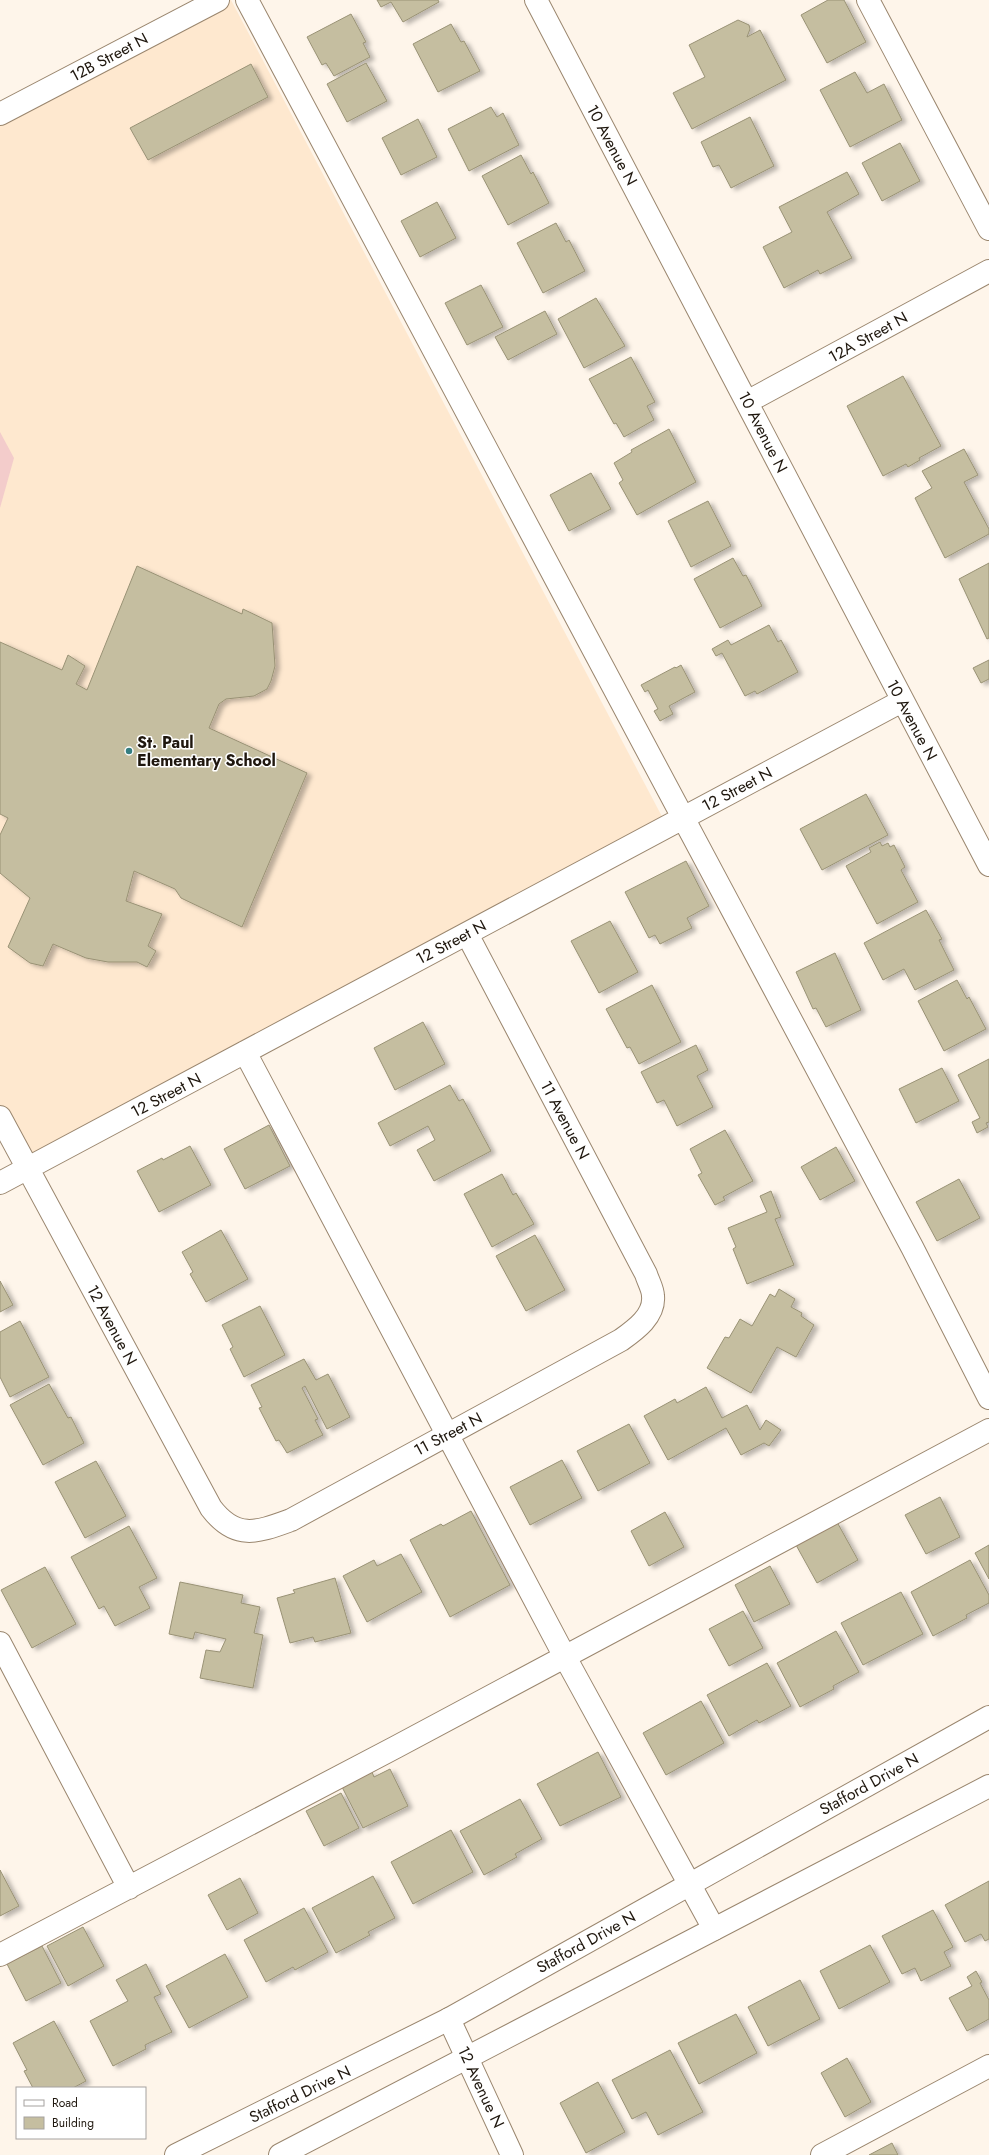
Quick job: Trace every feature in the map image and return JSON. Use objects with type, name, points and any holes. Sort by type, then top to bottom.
[{"type":"street","name":"12B Street N","points":[[0,114],[218,0]]},
{"type":"street","points":[[247,0],[908,1240],[989,1398]]},
{"type":"street","name":"10 Avenue N","points":[[536,0],[989,865]]},
{"type":"street","points":[[868,0],[989,229]]},
{"type":"street","name":"12A Street N","points":[[747,402],[989,271]]},
{"type":"street","name":"12 Street N","points":[[0,1183],[902,701]]},
{"type":"street","name":"11 Avenue N","points":[[467,934],[646,1274],[654,1296],[651,1308]]},
{"type":"street","points":[[245,1052],[449,1434],[565,1657],[691,1883],[714,1929]]},
{"type":"street","name":"12 Avenue N","points":[[0,1117],[211,1508],[219,1519],[231,1526]]},
{"type":"street","name":"11 Street N","points":[[231,1526],[246,1531],[261,1531],[291,1520],[621,1340],[645,1320],[651,1308]]},
{"type":"street","points":[[0,1955],[565,1657],[989,1430]]},
{"type":"street","points":[[0,1643],[129,1888]]},
{"type":"street","name":"Stafford Drive N","points":[[176,2155],[449,2019],[989,1717]]},
{"type":"street","points":[[280,2155],[989,1786]]},
{"type":"street","name":"12 Avenue N","points":[[449,2019],[512,2155]]},
{"type":"street","points":[[822,2155],[989,2066]]},
{"type":"shaded area","points":[[219,0],[231,0],[667,826],[28,1169],[0,1117],[0,116]]},
{"type":"shaded area","points":[[0,432],[14,458],[0,508]]},
{"type":"building","points":[[377,0],[438,0],[439,2],[403,22],[391,2],[381,7]]},
{"type":"building","points":[[828,0],[844,0],[866,42],[827,63],[801,15]]},
{"type":"building","points":[[351,14],[366,42],[363,43],[370,57],[334,76],[326,63],[322,65],[307,37]]},
{"type":"building","points":[[738,20],[749,25],[750,29],[747,37],[760,30],[786,80],[692,129],[673,93],[705,77],[689,45]]},
{"type":"building","points":[[451,24],[461,42],[464,41],[480,71],[438,92],[413,44]]},
{"type":"building","points":[[366,63],[387,101],[347,122],[327,84]]},
{"type":"building","points":[[251,64],[268,97],[148,160],[130,128]]},
{"type":"building","points":[[855,72],[867,93],[884,84],[902,120],[850,147],[820,90]]},
{"type":"building","points":[[491,107],[497,117],[503,113],[519,145],[469,171],[448,129]]},
{"type":"building","points":[[750,117],[774,166],[731,188],[719,165],[713,167],[701,142]]},
{"type":"building","points":[[418,119],[437,157],[401,175],[382,138]]},
{"type":"building","points":[[900,143],[920,181],[882,201],[862,163]]},
{"type":"building","points":[[521,155],[531,174],[533,172],[549,203],[508,225],[482,176]]},
{"type":"building","points":[[847,172],[859,194],[827,212],[852,258],[820,274],[818,270],[784,288],[763,247],[792,232],[779,207]]},
{"type":"building","points":[[437,202],[456,238],[420,257],[401,221]]},
{"type":"building","points":[[556,223],[566,242],[569,240],[585,271],[543,293],[517,243]]},
{"type":"building","points":[[481,285],[503,327],[467,345],[445,303]]},
{"type":"building","points":[[596,298],[625,346],[584,368],[558,319]]},
{"type":"building","points":[[545,311],[557,334],[508,360],[495,337]]},
{"type":"building","points":[[631,357],[655,402],[647,406],[654,420],[624,437],[616,423],[614,424],[589,379]]},
{"type":"building","points":[[903,376],[941,446],[919,458],[920,460],[908,467],[906,464],[883,476],[847,406]]},
{"type":"building","points":[[669,429],[696,482],[637,515],[619,483],[623,480],[614,463],[632,452],[631,450]]},
{"type":"building","points":[[964,449],[978,475],[964,482],[989,529],[989,534],[945,558],[915,498],[932,488],[922,471]]},
{"type":"building","points":[[591,473],[611,509],[569,531],[550,495]]},
{"type":"building","points":[[708,501],[731,546],[691,567],[668,521]]},
{"type":"building","points":[[733,558],[743,576],[746,575],[762,606],[720,628],[694,579]]},
{"type":"building","points":[[989,563],[989,638],[987,639],[959,579]]},
{"type":"building","name":"St. Paul Elementary School","points":[[137,566],[242,614],[243,609],[272,623],[275,666],[267,689],[254,696],[226,699],[219,704],[209,728],[307,773],[242,927],[181,898],[175,889],[134,871],[126,901],[162,914],[148,946],[156,951],[147,967],[137,962],[108,962],[86,958],[53,944],[43,966],[30,963],[8,947],[30,898],[0,873],[0,835],[8,818],[0,814],[0,642],[62,670],[68,655],[85,666],[76,684],[87,690]]},
{"type":"building","points":[[769,625],[778,642],[781,640],[798,672],[757,694],[755,691],[745,696],[722,653],[716,656],[712,649],[728,640],[731,645]]},
{"type":"building","points":[[989,660],[989,679],[981,683],[973,668]]},
{"type":"building","points":[[681,665],[695,692],[669,706],[673,714],[660,721],[654,711],[658,709],[648,690],[645,692],[641,685]]},
{"type":"building","points":[[866,794],[888,835],[822,870],[800,829]]},
{"type":"building","points":[[880,842],[882,846],[888,843],[890,847],[894,845],[905,867],[901,870],[918,902],[877,924],[846,866],[871,852],[869,848]]},
{"type":"building","points":[[686,861],[709,906],[687,918],[692,928],[660,944],[655,935],[649,938],[625,892]]},
{"type":"building","points":[[926,910],[942,939],[939,940],[954,970],[915,990],[904,969],[883,980],[864,943]]},
{"type":"building","points":[[610,921],[638,972],[599,993],[571,941]]},
{"type":"building","points":[[835,953],[861,1010],[826,1027],[816,1008],[813,1009],[796,972]]},
{"type":"building","points":[[957,980],[967,999],[969,997],[986,1029],[944,1051],[918,1001]]},
{"type":"building","points":[[652,985],[681,1042],[639,1064],[630,1047],[627,1048],[606,1009]]},
{"type":"building","points":[[423,1022],[445,1064],[395,1090],[374,1048]]},
{"type":"building","points":[[696,1045],[708,1070],[697,1076],[713,1107],[677,1126],[664,1100],[657,1103],[641,1072]]},
{"type":"building","points":[[989,1059],[989,1122],[986,1123],[988,1127],[977,1133],[972,1122],[980,1118],[958,1075]]},
{"type":"building","points":[[942,1068],[959,1101],[916,1123],[899,1089]]},
{"type":"building","points":[[450,1085],[459,1101],[463,1099],[491,1151],[434,1181],[417,1150],[435,1140],[428,1126],[390,1146],[378,1123]]},
{"type":"building","points":[[269,1125],[290,1166],[245,1189],[224,1149]]},
{"type":"building","points":[[725,1130],[753,1181],[723,1197],[725,1200],[715,1205],[698,1175],[702,1173],[690,1149]]},
{"type":"building","points":[[190,1146],[211,1185],[159,1212],[137,1171]]},
{"type":"building","points":[[836,1147],[855,1181],[820,1200],[801,1167]]},
{"type":"building","points":[[502,1174],[513,1195],[516,1193],[534,1224],[492,1247],[464,1194]]},
{"type":"building","points":[[959,1179],[980,1218],[937,1241],[916,1202]]},
{"type":"building","points":[[771,1191],[781,1217],[775,1219],[794,1265],[747,1284],[733,1249],[736,1247],[728,1228],[767,1212],[760,1196]]},
{"type":"building","points":[[221,1230],[248,1279],[206,1302],[190,1274],[193,1272],[182,1252]]},
{"type":"building","points":[[535,1235],[565,1290],[526,1311],[496,1256]]},
{"type":"building","points":[[0,1281],[13,1305],[0,1312]]},
{"type":"building","points":[[779,1289],[795,1299],[791,1307],[802,1313],[801,1316],[814,1325],[796,1357],[777,1347],[751,1393],[707,1368],[725,1337],[729,1338],[740,1319],[752,1326],[770,1294],[775,1297]]},
{"type":"building","points":[[260,1306],[285,1355],[244,1377],[230,1349],[233,1347],[222,1325]]},
{"type":"building","points":[[20,1321],[49,1377],[10,1397],[0,1377],[0,1332]]},
{"type":"building","points":[[304,1359],[316,1380],[328,1374],[350,1417],[327,1429],[305,1386],[302,1388],[318,1419],[315,1420],[323,1435],[287,1453],[279,1440],[276,1441],[259,1408],[262,1407],[251,1385]]},
{"type":"building","points":[[49,1384],[68,1418],[71,1417],[84,1443],[43,1465],[10,1405]]},
{"type":"building","points":[[706,1387],[722,1418],[747,1405],[760,1430],[766,1420],[781,1430],[769,1446],[764,1443],[741,1455],[726,1428],[668,1460],[644,1416],[675,1399],[677,1403]]},
{"type":"building","points":[[629,1424],[650,1463],[598,1491],[577,1451]]},
{"type":"building","points":[[562,1460],[582,1498],[530,1525],[510,1487]]},
{"type":"building","points":[[96,1461],[126,1516],[85,1538],[55,1482]]},
{"type":"building","points":[[940,1497],[960,1537],[926,1554],[905,1515]]},
{"type":"building","points":[[471,1511],[510,1585],[450,1617],[410,1540],[441,1524],[443,1526]]},
{"type":"building","points":[[665,1512],[684,1547],[649,1566],[631,1531]]},
{"type":"building","points":[[837,1522],[858,1560],[817,1583],[796,1545]]},
{"type":"building","points":[[129,1526],[157,1578],[139,1587],[150,1608],[115,1626],[104,1606],[99,1609],[71,1557]]},
{"type":"building","points":[[989,1545],[989,1579],[975,1553]]},
{"type":"building","points":[[401,1554],[422,1592],[367,1622],[343,1576],[374,1560],[377,1566]]},
{"type":"building","points":[[970,1560],[989,1595],[989,1603],[966,1615],[967,1618],[933,1636],[911,1592]]},
{"type":"building","points":[[770,1566],[790,1604],[754,1622],[735,1585]]},
{"type":"building","points":[[45,1567],[76,1624],[32,1648],[1,1590]]},
{"type":"building","points":[[335,1578],[351,1633],[315,1642],[313,1637],[290,1643],[277,1598],[295,1593],[293,1590]]},
{"type":"building","points":[[180,1582],[243,1595],[241,1603],[260,1607],[254,1633],[263,1635],[253,1688],[200,1678],[206,1650],[220,1652],[226,1639],[195,1632],[193,1639],[169,1634]]},
{"type":"building","points":[[901,1592],[923,1634],[863,1665],[841,1623]]},
{"type":"building","points":[[743,1611],[763,1648],[729,1666],[709,1629]]},
{"type":"building","points":[[836,1631],[859,1672],[833,1686],[834,1689],[800,1707],[777,1663]]},
{"type":"building","points":[[767,1663],[791,1706],[759,1723],[757,1720],[729,1736],[707,1695]]},
{"type":"building","points":[[701,1701],[724,1743],[666,1775],[643,1733]]},
{"type":"building","points":[[598,1752],[621,1797],[560,1826],[537,1784]]},
{"type":"building","points":[[390,1769],[408,1806],[363,1828],[342,1787],[372,1772],[374,1777]]},
{"type":"building","points":[[341,1793],[359,1828],[324,1846],[306,1811]]},
{"type":"building","points":[[520,1799],[542,1839],[515,1854],[517,1857],[484,1875],[460,1831]]},
{"type":"building","points":[[451,1830],[473,1872],[413,1904],[391,1862]]},
{"type":"building","points":[[0,1870],[19,1906],[0,1916]]},
{"type":"building","points":[[373,1876],[395,1918],[368,1932],[370,1935],[336,1953],[312,1908]]},
{"type":"building","points":[[240,1878],[258,1913],[227,1930],[208,1895]]},
{"type":"building","points":[[989,1881],[989,1939],[985,1941],[981,1934],[965,1942],[945,1905]]},
{"type":"building","points":[[304,1908],[328,1952],[295,1970],[293,1967],[266,1982],[244,1940]]},
{"type":"building","points":[[933,1910],[953,1947],[944,1952],[951,1966],[921,1981],[915,1968],[902,1974],[882,1936]]},
{"type":"building","points":[[83,1927],[104,1966],[68,1986],[47,1946]]},
{"type":"building","points":[[870,1945],[890,1982],[839,2009],[820,1971]]},
{"type":"building","points":[[42,1946],[61,1983],[26,2001],[7,1964]]},
{"type":"building","points":[[225,1954],[248,1997],[189,2028],[166,1986]]},
{"type":"building","points":[[146,1964],[161,1994],[154,1997],[172,2032],[145,2045],[146,2049],[113,2066],[90,2021],[128,2001],[116,1980]]},
{"type":"building","points":[[976,1971],[982,1982],[980,1983],[989,2000],[989,2019],[967,2031],[949,1998],[972,1986],[967,1977]]},
{"type":"building","points":[[800,1980],[820,2019],[768,2046],[748,2007]]},
{"type":"building","points":[[736,2014],[757,2053],[699,2084],[678,2043]]},
{"type":"building","points":[[54,2021],[86,2081],[75,2087],[32,2087],[24,2071],[27,2070],[13,2043]]},
{"type":"building","points":[[670,2050],[703,2112],[658,2135],[646,2112],[632,2119],[612,2080]]},
{"type":"building","points":[[847,2058],[871,2102],[845,2117],[821,2073]]},
{"type":"building","points":[[598,2082],[625,2132],[586,2153],[560,2103]]},
{"type":"building","points":[[892,2143],[898,2155],[869,2155]]},
{"type":"place","name":"St. Paul Elementary School","points":[[129,751]]}]
